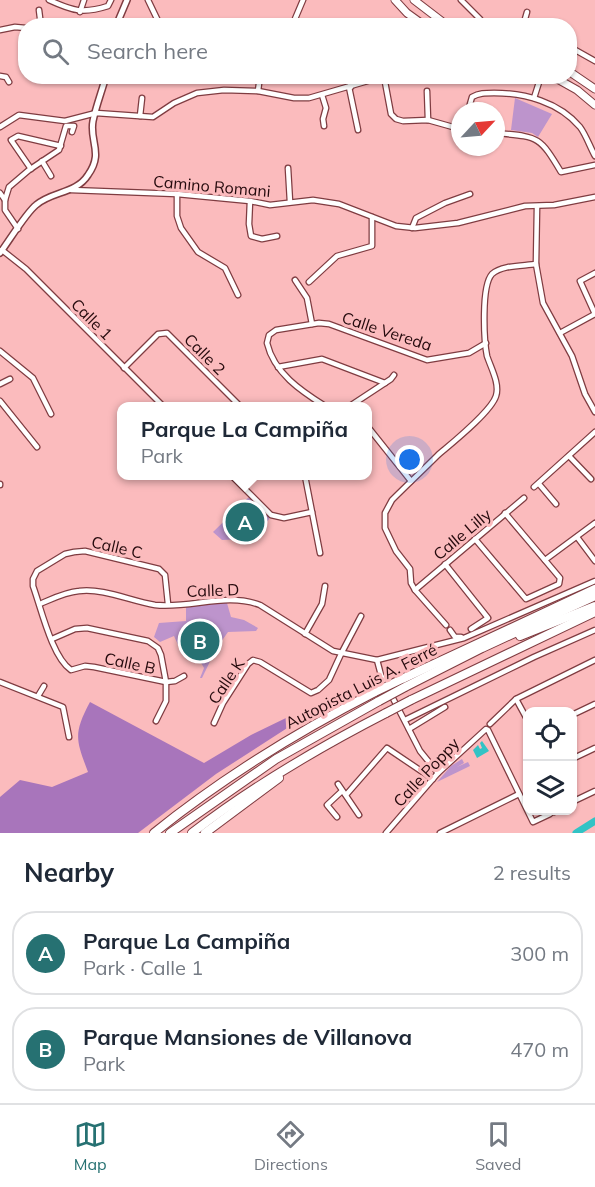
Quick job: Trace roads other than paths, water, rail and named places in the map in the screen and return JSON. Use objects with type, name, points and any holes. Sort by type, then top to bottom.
[{"type":"highway","name":"Autopista Luis A. Ferré","points":[[155,832],[272,750],[317,722],[377,696],[595,589]]},
{"type":"highway","points":[[450,665],[595,596]]},
{"type":"highway","points":[[404,683],[595,606]]},
{"type":"highway","points":[[192,833],[252,789],[304,757],[411,700],[595,612]]},
{"type":"highway","points":[[564,627],[595,619]]},
{"type":"highway","points":[[170,833],[268,764],[377,696]]},
{"type":"highway","points":[[205,833],[304,757]]},
{"type":"main road","points":[[396,0],[414,18]]},
{"type":"main road","points":[[414,0],[438,18]]},
{"type":"main road","points":[[577,77],[595,89]]},
{"type":"main road","points":[[566,84],[595,105]]},
{"type":"street","points":[[49,0],[80,12],[90,12],[108,6],[111,0]]},
{"type":"street","points":[[80,12],[84,0]]},
{"type":"street","points":[[120,18],[127,0]]},
{"type":"street","points":[[148,0],[157,18]]},
{"type":"street","points":[[295,18],[303,0]]},
{"type":"street","points":[[461,0],[479,18]]},
{"type":"street","points":[[39,10],[40,18]]},
{"type":"street","points":[[525,18],[527,12]]},
{"type":"street","points":[[0,30],[18,27]]},
{"type":"street","points":[[577,51],[595,60]]},
{"type":"street","points":[[0,76],[6,76],[9,82]]},
{"type":"street","points":[[1,252],[36,205],[71,190],[88,176],[95,161],[96,150],[92,124],[104,84]]},
{"type":"street","points":[[258,91],[259,84]]},
{"type":"street","points":[[350,84],[358,130]]},
{"type":"street","points":[[2,124],[19,115],[50,121],[65,121],[96,112],[153,117],[174,102],[197,93],[224,90],[258,91],[309,99],[363,84]]},
{"type":"street","points":[[386,84],[391,114],[396,119],[428,120],[451,126]]},
{"type":"street","points":[[534,98],[538,84]]},
{"type":"street","points":[[427,91],[428,120]]},
{"type":"street","points":[[471,102],[472,97],[478,93],[514,93],[555,107],[580,127],[595,156]]},
{"type":"street","points":[[322,95],[326,108],[324,126]]},
{"type":"street","points":[[140,116],[142,98]]},
{"type":"street","points":[[18,229],[5,210],[9,186],[59,150],[66,126],[74,126],[72,132]]},
{"type":"street","points":[[505,134],[538,140],[546,147],[561,172],[595,165]]},
{"type":"street","points":[[31,168],[11,140],[18,136],[61,146]]},
{"type":"street","points":[[42,161],[51,176]]},
{"type":"street","points":[[288,168],[290,202]]},
{"type":"street","name":"Camino Romani","points":[[71,190],[177,194],[270,205],[313,200],[339,204],[396,226],[412,228],[458,223],[525,206],[537,207],[595,197]]},
{"type":"street","points":[[0,193],[5,201]]},
{"type":"street","points":[[177,194],[177,216],[181,228],[198,252],[225,268],[238,295]]},
{"type":"street","points":[[412,228],[416,218],[445,203],[470,194]]},
{"type":"street","points":[[250,201],[251,236],[262,238],[277,236]]},
{"type":"street","points":[[537,207],[536,264],[543,303],[572,356],[585,394],[595,412]]},
{"type":"street","points":[[309,282],[337,256],[372,246],[372,217]]},
{"type":"street","name":"Calle 1","points":[[1,252],[26,269],[159,402]]},
{"type":"street","points":[[467,637],[455,637],[415,590],[411,583],[410,569],[396,551],[385,528],[385,513],[392,500],[472,425],[497,395],[486,343],[485,295],[488,280],[500,269],[536,264]]},
{"type":"street","points":[[560,333],[595,314],[580,281],[595,273]]},
{"type":"street","points":[[295,280],[307,298],[312,324]]},
{"type":"street","name":"Calle Vereda","points":[[320,402],[300,390],[278,367],[267,343],[269,335],[276,330],[312,324],[329,324],[427,360],[468,353],[486,343]]},
{"type":"street","name":"Calle 2","points":[[124,368],[158,334],[166,333],[236,402]]},
{"type":"street","points":[[0,351],[33,378],[51,414]]},
{"type":"street","points":[[278,367],[322,359],[385,383]]},
{"type":"street","points":[[356,402],[392,379],[394,375]]},
{"type":"street","points":[[0,384],[10,378]]},
{"type":"street","points":[[0,401],[37,447]]},
{"type":"street","points":[[372,432],[411,481]]},
{"type":"street","points":[[556,504],[536,485],[595,432]]},
{"type":"street","points":[[569,456],[591,479]]},
{"type":"street","points":[[236,480],[271,515],[284,518],[312,512]]},
{"type":"street","points":[[306,480],[320,553]]},
{"type":"street","name":"Calle Lilly","points":[[415,590],[524,498]]},
{"type":"street","points":[[475,539],[526,599],[559,584],[560,578],[505,513]]},
{"type":"street","points":[[545,560],[595,523]]},
{"type":"street","points":[[577,537],[595,561]]},
{"type":"street","name":"Calle C","points":[[71,670],[66,667],[58,654],[33,586],[33,579],[37,571],[65,554],[85,551],[159,569],[165,574],[168,604]]},
{"type":"street","points":[[446,564],[488,618],[471,629]]},
{"type":"street","points":[[438,772],[420,751],[381,675],[377,660],[467,637],[595,581]]},
{"type":"street","points":[[305,634],[322,604],[325,586]]},
{"type":"street","name":"Calle D","points":[[40,604],[76,591],[88,590],[157,605],[233,599],[248,601],[260,605],[333,651],[377,660]]},
{"type":"street","points":[[341,654],[362,616]]},
{"type":"street","points":[[52,639],[75,629],[87,628],[148,641],[158,648],[166,682],[166,701],[156,722]]},
{"type":"street","points":[[405,720],[595,630]]},
{"type":"street","name":"Calle K","points":[[214,723],[223,703],[248,664],[253,660],[311,693],[329,680],[341,654]]},
{"type":"street","points":[[490,723],[516,699],[595,660]]},
{"type":"street","name":"Calle B","points":[[71,670],[85,666],[94,667],[166,682],[175,681],[184,676]]},
{"type":"street","points":[[0,682],[63,706],[69,737]]},
{"type":"street","points":[[38,696],[44,686]]},
{"type":"street","points":[[516,699],[523,712]]},
{"type":"street","points":[[577,713],[595,704]]},
{"type":"street","points":[[409,729],[445,707]]},
{"type":"street","name":"Calle Poppy","points":[[386,833],[438,772],[484,729],[488,730],[519,794]]},
{"type":"street","points":[[337,817],[327,805],[344,793],[387,748],[433,779]]},
{"type":"street","points":[[577,757],[595,748]]},
{"type":"street","points":[[338,784],[359,815]]},
{"type":"street","points":[[577,800],[595,791]]},
{"type":"street","points":[[440,833],[519,794],[523,802]]},
{"type":"street","points":[[530,815],[533,822],[547,815]]},
{"type":"water","points":[[482,741],[489,751],[477,758],[473,750],[478,745],[480,749],[482,748],[480,743]]},
{"type":"waterway","points":[[576,833],[595,821]]},
{"type":"place","name":"Parque La Campiña","points":[[245,522]]},
{"type":"place","name":"Parque Mansiones de Villanova","points":[[200,641]]}]
